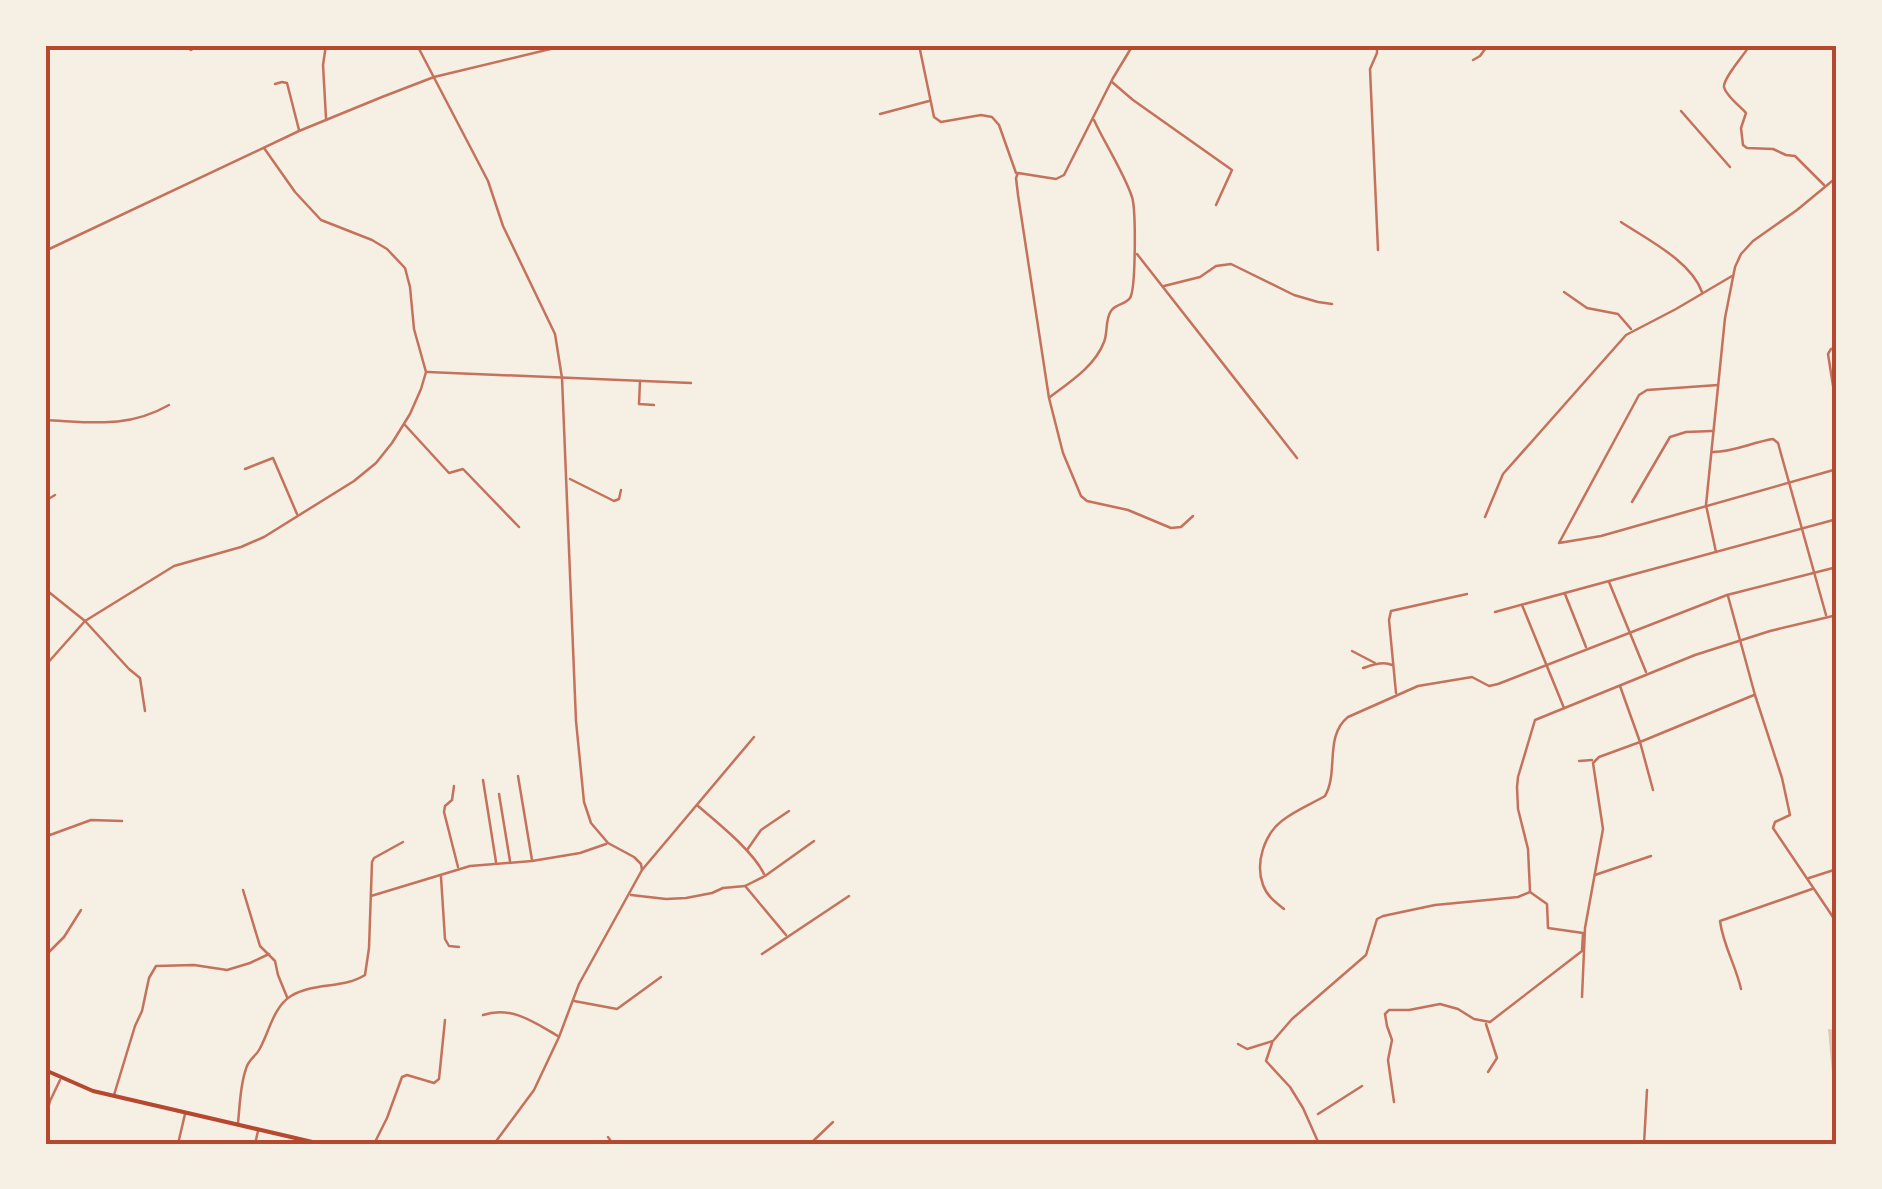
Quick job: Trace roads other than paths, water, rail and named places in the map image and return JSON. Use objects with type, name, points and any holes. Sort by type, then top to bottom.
[{"type":"main road","points":[[45,1070],[114,1096],[321,1144]]},
{"type":"street","points":[[184,45],[191,50],[199,45]]},
{"type":"street","points":[[326,45],[322,65],[326,120]]},
{"type":"street","points":[[417,45],[488,182],[503,226],[555,334],[562,378],[579,766],[586,814],[608,843],[634,858],[642,870]]},
{"type":"street","points":[[45,251],[299,131],[434,77],[568,45]]},
{"type":"street","points":[[920,45],[934,117],[941,122],[992,117],[999,125],[1016,174],[1049,398],[1062,454],[1081,496],[1171,528],[1181,527],[1192,516]]},
{"type":"street","points":[[1016,174],[1062,177],[1133,45]]},
{"type":"street","points":[[1377,45],[1370,69],[1378,250]]},
{"type":"street","points":[[1473,60],[1488,45]]},
{"type":"street","points":[[1750,45],[1724,85],[1746,113],[1741,128],[1743,145],[1795,156],[1825,186]]},
{"type":"street","points":[[1111,81],[1232,170],[1216,205]]},
{"type":"street","points":[[275,84],[288,83],[299,131]]},
{"type":"street","points":[[880,114],[930,101]]},
{"type":"street","points":[[1681,110],[1730,167]]},
{"type":"street","points":[[1049,398],[1098,354],[1106,337],[1109,313],[1132,294],[1136,253],[1133,200],[1093,119]]},
{"type":"street","points":[[45,666],[86,621],[180,562],[241,547],[264,537],[354,480],[392,444],[422,389],[426,372],[414,329],[405,268],[398,258],[372,240],[321,220],[295,192],[264,148]]},
{"type":"street","points":[[1716,552],[1706,505],[1726,318],[1737,260],[1745,249],[1837,177]]},
{"type":"street","points":[[1621,222],[1688,268],[1702,293]]},
{"type":"street","points":[[1136,253],[1297,458]]},
{"type":"street","points":[[1162,286],[1200,278],[1216,266],[1231,264],[1294,295],[1332,304]]},
{"type":"street","points":[[1485,517],[1503,474],[1632,330],[1734,275]]},
{"type":"street","points":[[1564,292],[1587,308],[1618,314],[1632,330]]},
{"type":"street","points":[[1837,348],[1831,348],[1828,354],[1837,412]]},
{"type":"street","points":[[426,372],[691,382]]},
{"type":"street","points":[[640,379],[640,404],[654,405]]},
{"type":"street","points":[[1718,385],[1647,390],[1639,395],[1558,542],[1601,536],[1837,469]]},
{"type":"street","points":[[45,420],[118,422],[143,418],[168,405]]},
{"type":"street","points":[[404,424],[448,473],[463,470],[518,527]]},
{"type":"street","points":[[1632,502],[1670,437],[1713,431]]},
{"type":"street","points":[[1711,452],[1773,439],[1781,448],[1827,616]]},
{"type":"street","points":[[244,469],[273,458],[298,516]]},
{"type":"street","points":[[568,478],[614,501],[620,490]]},
{"type":"street","points":[[45,500],[55,495]]},
{"type":"street","points":[[1495,612],[1837,519]]},
{"type":"street","points":[[1284,909],[1269,897],[1262,884],[1264,844],[1280,821],[1328,792],[1333,746],[1341,722],[1418,686],[1467,677],[1489,686],[1727,595],[1837,567]]},
{"type":"street","points":[[1608,580],[1646,673]]},
{"type":"street","points":[[45,589],[86,621],[140,678],[145,711]]},
{"type":"street","points":[[1565,593],[1587,650]]},
{"type":"street","points":[[1396,694],[1391,611],[1467,594]]},
{"type":"street","points":[[1727,595],[1790,816],[1775,822],[1773,828],[1837,923]]},
{"type":"street","points":[[1521,604],[1564,708]]},
{"type":"street","points":[[1530,892],[1528,849],[1518,809],[1518,777],[1535,720],[1646,673],[1740,640],[1837,615]]},
{"type":"street","points":[[1352,651],[1376,664]]},
{"type":"street","points":[[1364,668],[1394,665]]},
{"type":"street","points":[[1620,685],[1653,790]]},
{"type":"street","points":[[1578,761],[1595,759],[1754,695]]},
{"type":"street","points":[[494,1144],[527,1102],[572,1001],[642,870],[754,737]]},
{"type":"street","points":[[1582,997],[1586,928],[1603,830],[1595,759]]},
{"type":"street","points":[[518,776],[532,861]]},
{"type":"street","points":[[484,780],[497,864]]},
{"type":"street","points":[[454,786],[452,800],[444,812],[458,869]]},
{"type":"street","points":[[499,794],[511,862]]},
{"type":"street","points":[[698,806],[746,850],[763,869],[764,876]]},
{"type":"street","points":[[746,850],[762,830],[788,811]]},
{"type":"street","points":[[45,828],[50,835],[91,820],[122,821]]},
{"type":"street","points":[[630,894],[686,898],[745,886],[814,841]]},
{"type":"street","points":[[238,1124],[247,1066],[288,999],[320,985],[364,976],[373,859],[403,842]]},
{"type":"street","points":[[372,896],[458,869],[580,853],[608,843]]},
{"type":"street","points":[[1594,875],[1650,856]]},
{"type":"street","points":[[1807,879],[1837,870]]},
{"type":"street","points":[[441,875],[445,939],[449,946],[460,948]]},
{"type":"street","points":[[745,886],[786,936]]},
{"type":"street","points":[[1741,989],[1720,922],[1814,888]]},
{"type":"street","points":[[244,890],[260,946],[275,961],[288,999]]},
{"type":"street","points":[[1394,1102],[1388,1060],[1392,1040],[1386,1020],[1388,1010],[1440,1004],[1490,1022],[1582,951],[1582,934],[1548,928],[1546,904],[1530,892]]},
{"type":"street","points":[[1319,1144],[1290,1087],[1266,1061],[1273,1041],[1292,1018],[1366,956],[1377,918],[1435,904],[1530,892]]},
{"type":"street","points":[[762,954],[849,896]]},
{"type":"street","points":[[45,956],[64,937],[81,910]]},
{"type":"street","points":[[114,1096],[156,966],[194,965],[228,970],[269,954]]},
{"type":"street","points":[[572,1001],[617,1009],[662,977]]},
{"type":"street","points":[[484,1016],[494,1012],[522,1016],[559,1037]]},
{"type":"street","points":[[374,1144],[402,1077],[408,1075],[434,1083],[439,1079],[445,1020]]},
{"type":"street","points":[[1485,1022],[1497,1058],[1488,1072]]},
{"type":"street","points":[[1238,1044],[1247,1049],[1273,1041]]},
{"type":"street","points":[[45,1120],[61,1078]]},
{"type":"street","points":[[1318,1114],[1362,1086]]},
{"type":"street","points":[[1644,1144],[1648,1090]]},
{"type":"street","points":[[45,1105],[50,1101]]},
{"type":"street","points":[[178,1144],[186,1112]]},
{"type":"street","points":[[810,1144],[833,1122]]},
{"type":"street","points":[[255,1144],[258,1130]]},
{"type":"street","points":[[608,1137],[613,1144]]}]
